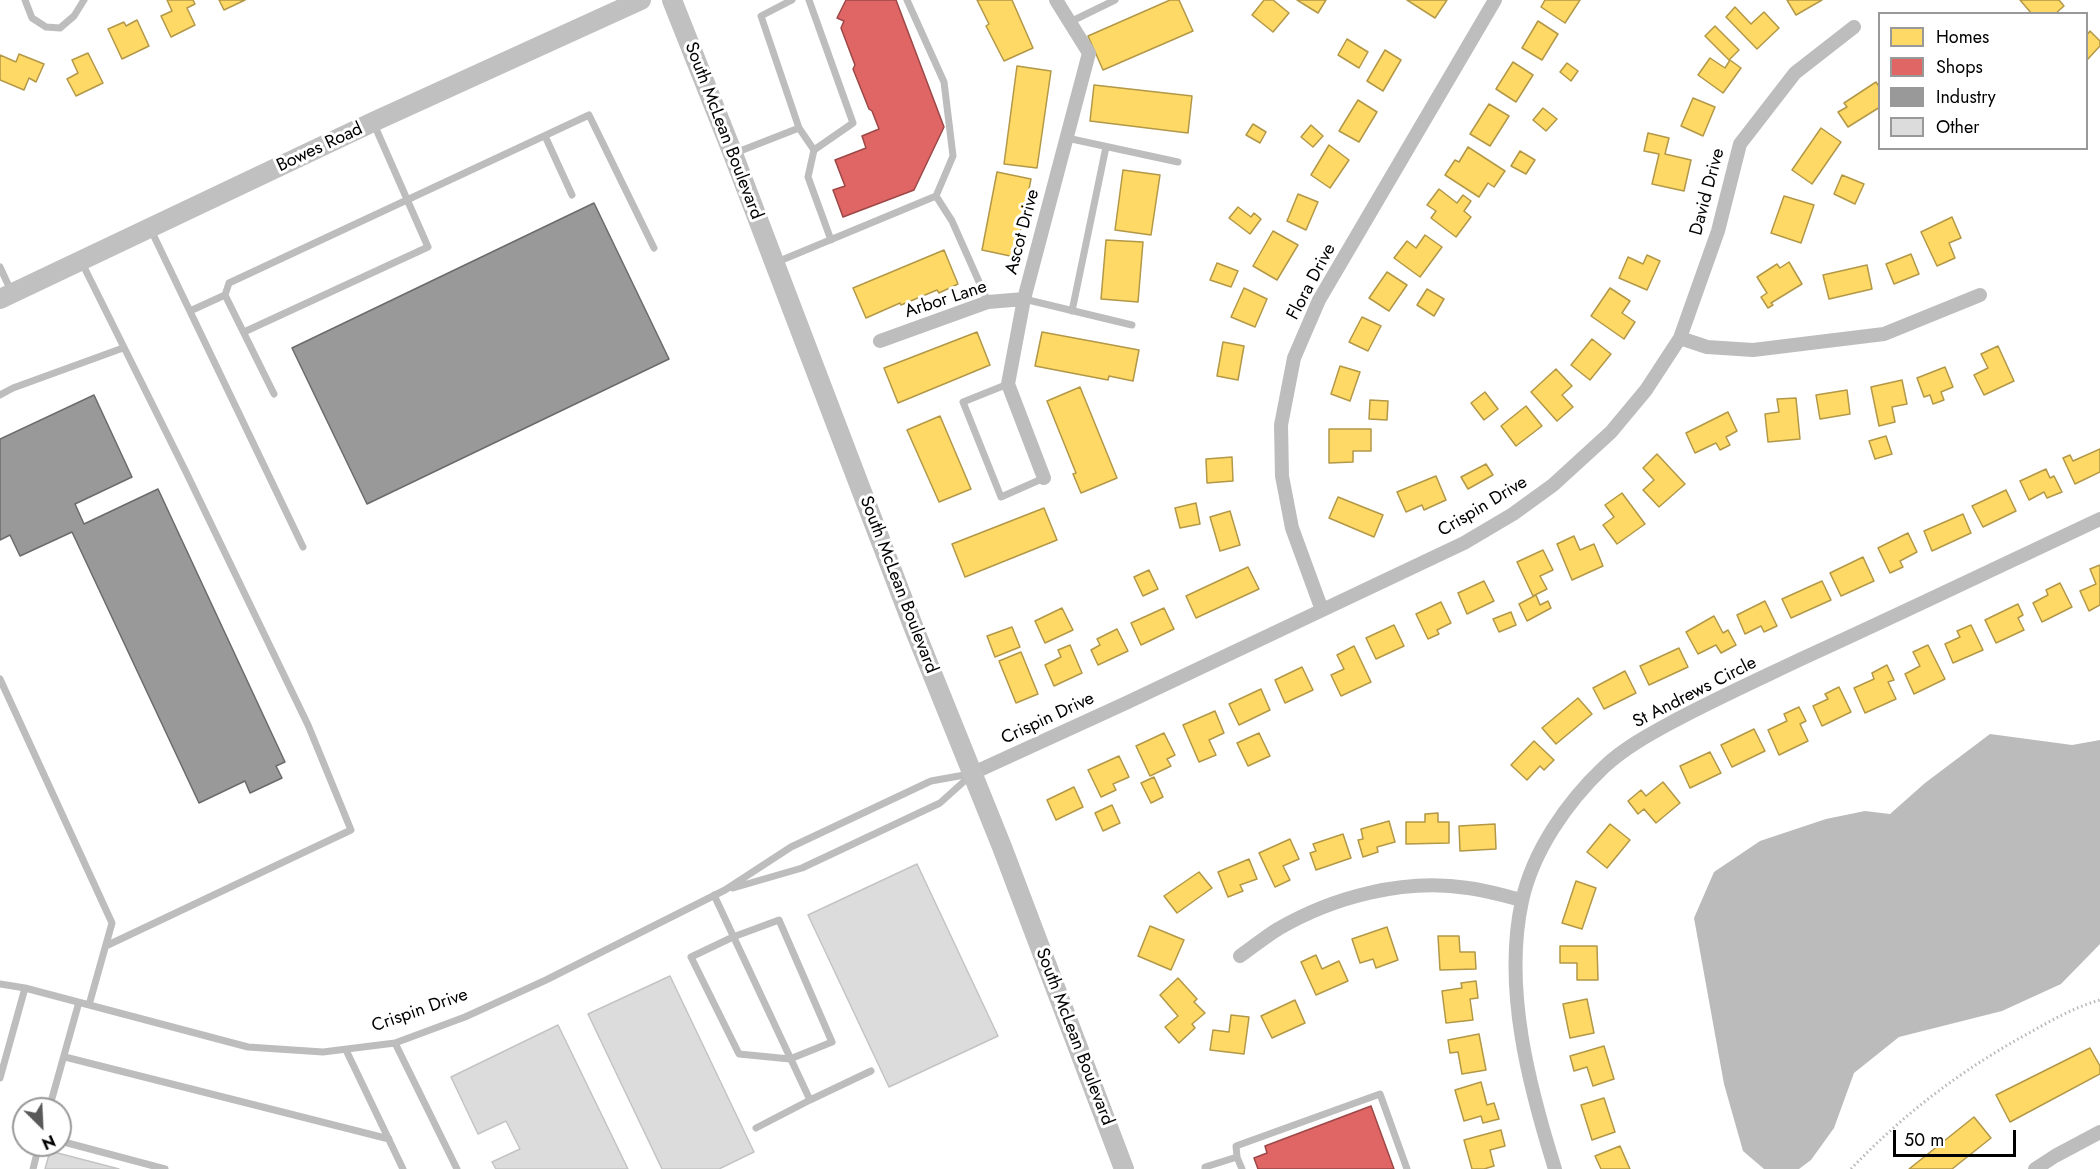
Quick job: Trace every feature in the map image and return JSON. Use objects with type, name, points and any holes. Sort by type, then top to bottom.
[{"type":"main road","name":"Bowes Road","points":[[6,296],[641,0]]},
{"type":"main road","name":"South McLean Boulevard","points":[[672,0],[915,631],[973,773],[1124,1169]]},
{"type":"street","name":"Ascot Drive","points":[[1008,384],[1024,299],[1089,52],[1056,0]]},
{"type":"street","name":"Flora Drive","points":[[1322,610],[1292,528],[1282,476],[1281,425],[1294,358],[1319,300],[1495,0]]},
{"type":"street","name":"David Drive","points":[[1680,338],[1718,231],[1740,144],[1795,73],[1854,27]]},
{"type":"street","points":[[1680,338],[1707,347],[1753,350],[1884,334],[1980,294]]},
{"type":"street","name":"Arbor Lane","points":[[880,341],[988,302],[1024,299]]},
{"type":"street","name":"Crispin Drive","points":[[973,773],[1464,543],[1513,514],[1553,485],[1611,432],[1646,390],[1680,338]]},
{"type":"street","points":[[1008,384],[1044,478]]},
{"type":"street","name":"St Andrews Circle","points":[[1555,1169],[1532,1090],[1521,1033],[1515,970],[1522,900],[1533,867],[1546,840],[1569,806],[1604,766],[1646,736],[1709,702],[2100,519]]},
{"type":"street","points":[[1240,956],[1277,930],[1311,912],[1372,892],[1435,886],[1467,887],[1522,900]]},
{"type":"street","points":[[2035,1169],[2100,1132]]},
{"type":"lane","points":[[25,0],[32,18],[46,27],[60,28],[74,16],[84,0]]},
{"type":"lane","points":[[792,0],[761,16],[799,128],[814,150]]},
{"type":"lane","points":[[809,0],[853,123],[814,150],[808,177],[831,240]]},
{"type":"lane","points":[[775,263],[936,196],[953,156],[944,82],[906,0]]},
{"type":"lane","points":[[1070,22],[1115,0]]},
{"type":"lane","points":[[190,310],[225,295],[230,283],[589,115],[654,248]]},
{"type":"lane","points":[[244,332],[428,247],[373,123]]},
{"type":"lane","points":[[733,154],[799,128]]},
{"type":"lane","points":[[545,135],[572,195]]},
{"type":"lane","points":[[1066,138],[1179,162]]},
{"type":"lane","points":[[1072,311],[1106,147]]},
{"type":"lane","points":[[936,196],[952,221],[988,302]]},
{"type":"lane","points":[[150,227],[303,547]]},
{"type":"lane","points":[[81,260],[308,725],[351,830],[108,945]]},
{"type":"lane","points":[[0,267],[6,296]]},
{"type":"lane","points":[[225,295],[274,394]]},
{"type":"lane","points":[[1024,299],[1132,325]]},
{"type":"lane","points":[[0,395],[13,388],[123,348]]},
{"type":"lane","points":[[1008,384],[963,402],[1001,497],[1044,478]]},
{"type":"lane","points":[[0,679],[112,923],[108,945],[90,1005]]},
{"type":"lane","name":"Crispin Drive","points":[[0,984],[25,988],[248,1047],[323,1052],[395,1043],[475,1013],[714,896],[791,847],[931,782],[973,773]]},
{"type":"lane","name":"Crispin Drive","points":[[725,890],[802,868],[940,803],[973,773]]},
{"type":"lane","points":[[714,896],[810,1100]]},
{"type":"lane","points":[[779,920],[831,1042],[790,1059],[739,1054],[691,957],[733,937],[779,920]]},
{"type":"lane","points":[[0,1078],[25,988]]},
{"type":"lane","points":[[53,1097],[79,1002]]},
{"type":"lane","points":[[395,1043],[457,1169]]},
{"type":"lane","points":[[346,1050],[403,1169]]},
{"type":"lane","points":[[65,1057],[390,1139]]},
{"type":"lane","points":[[756,1128],[871,1071]]},
{"type":"lane","points":[[1242,1169],[1236,1146],[1380,1094],[1407,1169]]},
{"type":"lane","points":[[72,1144],[165,1169]]},
{"type":"lane","points":[[1205,1169],[1205,1167],[1237,1156]]},
{"type":"path","points":[[1851,1169],[1871,1148],[1915,1110],[1973,1065],[2057,1017],[2100,1000]]},
{"type":"shaded area","points":[[1990,734],[2072,745],[2100,740],[2100,944],[2061,984],[2002,1011],[1899,1037],[1854,1073],[1834,1128],[1811,1160],[1799,1169],[1764,1169],[1743,1151],[1724,1084],[1694,918],[1714,872],[1760,841],[1826,819],[1865,811],[1890,814],[1925,783]]},
{"type":"building: Homes","points":[[167,0],[193,0],[195,4],[187,8],[195,25],[171,37],[161,16],[172,11]]},
{"type":"building: Homes","points":[[219,0],[245,0],[224,10]]},
{"type":"building: Homes","points":[[977,0],[1012,0],[1033,48],[1004,61],[986,26],[989,24]]},
{"type":"building: Homes","points":[[1170,0],[1179,0],[1193,31],[1103,70],[1088,36]]},
{"type":"building: Homes","points":[[1264,0],[1273,0],[1289,13],[1273,32],[1252,15]]},
{"type":"building: Homes","points":[[1297,0],[1326,0],[1318,13]]},
{"type":"building: Homes","points":[[1407,0],[1447,0],[1435,18]]},
{"type":"building: Homes","points":[[1545,0],[1580,0],[1565,23],[1541,7]]},
{"type":"building: Homes","points":[[1787,0],[1822,0],[1796,15]]},
{"type":"building: Homes","points":[[2020,0],[2059,0],[2064,6],[2057,12],[2030,12]]},
{"type":"building: Homes","points":[[1735,7],[1751,24],[1764,12],[1779,28],[1757,49],[1726,17]]},
{"type":"building: Homes","points":[[137,20],[149,46],[122,59],[108,29],[124,22],[126,26]]},
{"type":"building: Homes","points":[[1538,21],[1558,34],[1542,60],[1522,48]]},
{"type":"building: Homes","points":[[1715,26],[1739,50],[1729,60],[1705,36]]},
{"type":"building: Homes","points":[[2090,31],[2100,41],[2100,46],[2088,59],[2088,34]]},
{"type":"building: Homes","points":[[1347,39],[1368,52],[1359,68],[1338,55]]},
{"type":"building: Homes","points":[[1385,50],[1401,60],[1383,91],[1367,81]]},
{"type":"building: Homes","points":[[88,53],[103,83],[76,96],[67,79],[78,73],[72,60]]},
{"type":"building: Homes","points":[[19,54],[44,64],[36,82],[29,78],[24,90],[0,80],[0,55],[16,62]]},
{"type":"building: Homes","points":[[1710,58],[1725,68],[1730,60],[1741,68],[1723,93],[1698,75]]},
{"type":"building: Homes","points":[[1513,62],[1533,75],[1516,102],[1496,89]]},
{"type":"building: Homes","points":[[1567,63],[1578,71],[1571,81],[1560,72]]},
{"type":"building: Homes","points":[[1017,66],[1051,71],[1037,168],[1004,164]]},
{"type":"building: Homes","points":[[1876,82],[1878,85],[1878,108],[1848,127],[1838,112],[1847,107],[1844,103]]},
{"type":"building: Homes","points":[[1094,85],[1192,96],[1188,133],[1090,121]]},
{"type":"building: Homes","points":[[1693,98],[1715,107],[1703,136],[1681,126]]},
{"type":"building: Homes","points":[[1358,100],[1377,112],[1359,142],[1339,131]]},
{"type":"building: Homes","points":[[1489,104],[1509,116],[1490,146],[1470,134]]},
{"type":"building: Homes","points":[[1543,108],[1557,119],[1546,131],[1533,120]]},
{"type":"building: Homes","points":[[1253,124],[1266,132],[1260,143],[1246,135]]},
{"type":"building: Homes","points":[[1311,125],[1323,136],[1313,147],[1301,137]]},
{"type":"building: Homes","points":[[1821,128],[1841,142],[1812,184],[1792,170]]},
{"type":"building: Homes","points":[[1648,133],[1669,138],[1665,154],[1691,160],[1684,191],[1652,184],[1659,154],[1644,151]]},
{"type":"building: Homes","points":[[1329,145],[1349,160],[1330,188],[1311,175]]},
{"type":"building: Homes","points":[[1468,147],[1505,171],[1494,187],[1488,183],[1479,197],[1445,175],[1455,160],[1459,162]]},
{"type":"building: Homes","points":[[1520,151],[1535,160],[1526,174],[1511,166]]},
{"type":"building: Homes","points":[[1123,170],[1160,175],[1151,235],[1115,230]]},
{"type":"building: Homes","points":[[997,172],[1031,179],[1015,257],[982,250]]},
{"type":"building: Homes","points":[[1842,175],[1864,184],[1855,204],[1834,194]]},
{"type":"building: Homes","points":[[1439,189],[1457,203],[1463,195],[1471,201],[1464,211],[1471,217],[1456,237],[1431,218],[1436,211],[1427,205]]},
{"type":"building: Homes","points":[[1298,194],[1318,202],[1306,230],[1287,221]]},
{"type":"building: Homes","points":[[1784,196],[1814,205],[1801,243],[1771,233]]},
{"type":"building: Homes","points":[[1238,207],[1251,217],[1254,213],[1261,219],[1250,234],[1229,218]]},
{"type":"building: Homes","points":[[1952,217],[1961,238],[1949,243],[1955,258],[1937,266],[1921,232]]},
{"type":"building: Homes","points":[[1273,231],[1298,245],[1277,280],[1253,266]]},
{"type":"building: Homes","points":[[1425,235],[1442,247],[1420,277],[1394,258],[1407,241],[1416,248]]},
{"type":"building: Homes","points":[[1106,240],[1143,242],[1138,302],[1101,299]]},
{"type":"building: Homes","points":[[944,250],[958,284],[939,293],[937,290],[901,305],[900,303],[866,318],[853,288]]},
{"type":"building: Homes","points":[[1911,254],[1919,274],[1894,284],[1886,264]]},
{"type":"building: Homes","points":[[1647,255],[1660,261],[1647,290],[1619,278],[1628,257],[1643,264]]},
{"type":"building: Homes","points":[[1789,262],[1802,284],[1771,303],[1773,305],[1768,308],[1761,297],[1767,293],[1757,277],[1777,264],[1780,268]]},
{"type":"building: Homes","points":[[1217,263],[1238,271],[1231,287],[1210,280]]},
{"type":"building: Homes","points":[[1867,265],[1872,289],[1829,299],[1823,275]]},
{"type":"building: Homes","points":[[1387,272],[1407,285],[1389,311],[1369,298]]},
{"type":"building: Homes","points":[[1244,288],[1267,299],[1255,327],[1231,317]]},
{"type":"building: Homes","points":[[1610,288],[1630,301],[1622,313],[1635,322],[1624,339],[1591,316]]},
{"type":"building: Homes","points":[[1427,289],[1444,299],[1434,316],[1417,305]]},
{"type":"building: Homes","points":[[1362,317],[1381,326],[1368,351],[1349,342]]},
{"type":"building: Homes","points":[[977,332],[990,365],[898,403],[884,368]]},
{"type":"building: Homes","points":[[1042,332],[1139,350],[1133,381],[1109,376],[1108,380],[1035,366]]},
{"type":"building: Homes","points":[[1592,339],[1611,354],[1590,380],[1571,365]]},
{"type":"building: Homes","points":[[1223,342],[1244,346],[1238,380],[1217,376]]},
{"type":"building: Homes","points":[[1998,346],[2014,381],[1984,395],[1974,375],[1988,368],[1981,354]]},
{"type":"building: Homes","points":[[1340,366],[1360,372],[1350,401],[1331,394]]},
{"type":"building: Homes","points":[[1945,367],[1953,387],[1941,392],[1944,400],[1933,404],[1930,395],[1924,397],[1917,378]]},
{"type":"building: Homes","points":[[1556,369],[1572,386],[1562,395],[1573,407],[1557,421],[1531,392]]},
{"type":"building: Homes","points":[[1902,380],[1907,404],[1892,407],[1895,422],[1879,426],[1871,387]]},
{"type":"building: Homes","points":[[1080,387],[1117,478],[1081,493],[1073,474],[1076,473],[1047,401]]},
{"type":"building: Homes","points":[[1847,390],[1850,414],[1820,419],[1816,395]]},
{"type":"building: Homes","points":[[1485,392],[1498,409],[1484,420],[1471,403]]},
{"type":"building: Homes","points":[[1796,398],[1800,439],[1768,442],[1765,414],[1779,412],[1777,399]]},
{"type":"building: Homes","points":[[1370,400],[1388,401],[1387,420],[1369,419]]},
{"type":"building: Homes","points":[[1526,406],[1542,426],[1516,446],[1501,426]]},
{"type":"building: Homes","points":[[1728,412],[1737,431],[1726,437],[1730,445],[1720,450],[1716,443],[1695,453],[1686,433]]},
{"type":"building: Homes","points":[[940,416],[971,489],[939,502],[907,430]]},
{"type":"building: Homes","points":[[1329,429],[1371,429],[1371,451],[1353,451],[1353,462],[1329,463]]},
{"type":"building: Homes","points":[[1886,436],[1892,454],[1875,459],[1869,441]]},
{"type":"building: Homes","points":[[2100,449],[2100,472],[2075,484],[2063,458],[2070,455],[2073,461]]},
{"type":"building: Homes","points":[[1657,454],[1685,484],[1659,507],[1643,490],[1654,480],[1643,468]]},
{"type":"building: Homes","points":[[1232,457],[1233,481],[1207,483],[1206,459]]},
{"type":"building: Homes","points":[[1486,464],[1493,475],[1468,489],[1461,477]]},
{"type":"building: Homes","points":[[2046,469],[2050,478],[2054,476],[2062,492],[2047,498],[2044,492],[2029,500],[2020,481]]},
{"type":"building: Homes","points":[[1436,476],[1446,500],[1424,510],[1422,505],[1406,512],[1397,492]]},
{"type":"building: Homes","points":[[2006,490],[2016,511],[1983,527],[1972,506]]},
{"type":"building: Homes","points":[[1622,493],[1645,524],[1617,544],[1603,525],[1614,517],[1605,505]]},
{"type":"building: Homes","points":[[1338,497],[1383,515],[1374,537],[1329,518]]},
{"type":"building: Homes","points":[[1196,503],[1200,524],[1180,528],[1175,508]]},
{"type":"building: Homes","points":[[1044,508],[1057,540],[965,577],[952,544]]},
{"type":"building: Homes","points":[[1230,511],[1240,545],[1220,551],[1210,517]]},
{"type":"building: Homes","points":[[1963,514],[1971,533],[1932,551],[1924,531]]},
{"type":"building: Homes","points":[[1908,533],[1917,552],[1900,561],[1903,567],[1890,573],[1878,548]]},
{"type":"building: Homes","points":[[1574,536],[1580,550],[1594,544],[1603,566],[1572,580],[1557,544]]},
{"type":"building: Homes","points":[[1543,550],[1553,570],[1540,576],[1547,589],[1533,596],[1517,562]]},
{"type":"building: Homes","points":[[1863,557],[1874,581],[1841,596],[1830,573]]},
{"type":"building: Homes","points":[[2100,565],[2100,605],[2089,611],[2080,591],[2096,584],[2090,569]]},
{"type":"building: Homes","points":[[1248,567],[1259,589],[1196,618],[1186,596]]},
{"type":"building: Homes","points":[[1149,570],[1158,589],[1143,596],[1134,577]]},
{"type":"building: Homes","points":[[1484,581],[1494,601],[1467,614],[1458,593]]},
{"type":"building: Homes","points":[[1822,581],[1831,600],[1791,618],[1782,599]]},
{"type":"building: Homes","points":[[2060,583],[2072,607],[2042,622],[2033,603],[2048,595],[2046,590]]},
{"type":"building: Homes","points":[[1536,595],[1540,605],[1548,601],[1551,608],[1527,621],[1519,604]]},
{"type":"building: Homes","points":[[1765,601],[1777,626],[1764,632],[1761,626],[1745,634],[1737,615]]},
{"type":"building: Homes","points":[[1441,602],[1451,623],[1437,630],[1439,634],[1428,639],[1416,614]]},
{"type":"building: Homes","points":[[2018,604],[2023,615],[2018,618],[2024,630],[1996,643],[1985,620]]},
{"type":"building: Homes","points":[[1062,608],[1073,630],[1045,643],[1035,621]]},
{"type":"building: Homes","points":[[1164,608],[1174,629],[1141,645],[1131,623]]},
{"type":"building: Homes","points":[[1511,612],[1516,625],[1499,632],[1493,619]]},
{"type":"building: Homes","points":[[1714,616],[1723,633],[1728,630],[1736,645],[1721,653],[1716,645],[1698,654],[1686,632]]},
{"type":"building: Homes","points":[[1394,625],[1404,646],[1376,659],[1366,638]]},
{"type":"building: Homes","points":[[1971,625],[1983,650],[1953,663],[1945,644],[1960,637],[1957,631]]},
{"type":"building: Homes","points":[[1012,627],[1020,647],[995,657],[987,636]]},
{"type":"building: Homes","points":[[1117,629],[1128,651],[1098,665],[1091,650],[1100,645],[1097,639]]},
{"type":"building: Homes","points":[[1070,645],[1082,673],[1054,686],[1045,665],[1061,657],[1058,650]]},
{"type":"building: Homes","points":[[1928,645],[1945,679],[1914,694],[1905,674],[1920,666],[1913,652]]},
{"type":"building: Homes","points":[[1354,646],[1371,682],[1341,696],[1331,675],[1344,669],[1337,655]]},
{"type":"building: Homes","points":[[1679,648],[1688,667],[1649,685],[1640,666]]},
{"type":"building: Homes","points":[[1021,652],[1038,694],[1016,703],[999,661]]},
{"type":"building: Homes","points":[[1887,665],[1894,680],[1888,682],[1896,699],[1865,713],[1854,688],[1874,679],[1872,673]]},
{"type":"building: Homes","points":[[1302,667],[1313,690],[1285,703],[1275,680]]},
{"type":"building: Homes","points":[[1625,671],[1636,693],[1604,709],[1593,688]]},
{"type":"building: Homes","points":[[1839,687],[1851,712],[1822,726],[1813,706],[1828,699],[1825,694]]},
{"type":"building: Homes","points":[[1261,689],[1270,710],[1239,725],[1229,704]]},
{"type":"building: Homes","points":[[1578,698],[1592,714],[1556,744],[1542,728]]},
{"type":"building: Homes","points":[[1799,707],[1806,721],[1800,724],[1808,741],[1779,755],[1768,730],[1787,721],[1784,714]]},
{"type":"building: Homes","points":[[1215,711],[1224,733],[1209,740],[1216,755],[1199,762],[1183,725]]},
{"type":"building: Homes","points":[[1754,729],[1765,751],[1732,767],[1721,745]]},
{"type":"building: Homes","points":[[1164,733],[1175,755],[1167,759],[1171,766],[1150,776],[1136,746]]},
{"type":"building: Homes","points":[[1259,733],[1270,756],[1248,766],[1237,743]]},
{"type":"building: Homes","points":[[1534,741],[1554,760],[1544,770],[1540,766],[1527,780],[1511,765]]},
{"type":"building: Homes","points":[[1710,752],[1721,773],[1690,788],[1680,766]]},
{"type":"building: Homes","points":[[1119,756],[1129,777],[1113,784],[1116,790],[1101,797],[1088,770]]},
{"type":"building: Homes","points":[[1154,777],[1163,797],[1151,803],[1141,783]]},
{"type":"building: Homes","points":[[1663,782],[1680,803],[1656,823],[1644,809],[1638,814],[1628,801],[1641,790],[1646,796]]},
{"type":"building: Homes","points":[[1074,787],[1083,807],[1056,820],[1047,800]]},
{"type":"building: Homes","points":[[1112,805],[1120,823],[1103,831],[1095,813]]},
{"type":"building: Homes","points":[[1438,813],[1438,822],[1449,822],[1449,843],[1406,844],[1406,822],[1425,822],[1425,814]]},
{"type":"building: Homes","points":[[1389,821],[1395,842],[1377,847],[1378,852],[1363,857],[1358,840],[1363,839],[1361,829]]},
{"type":"building: Homes","points":[[1495,824],[1496,849],[1460,851],[1459,826]]},
{"type":"building: Homes","points":[[1610,824],[1630,840],[1607,868],[1587,852]]},
{"type":"building: Homes","points":[[1343,834],[1351,858],[1316,870],[1310,853],[1316,851],[1313,844]]},
{"type":"building: Homes","points":[[1290,839],[1299,859],[1283,866],[1290,880],[1275,887],[1259,853]]},
{"type":"building: Homes","points":[[1249,859],[1257,879],[1240,885],[1243,891],[1228,897],[1218,872]]},
{"type":"building: Homes","points":[[1199,872],[1212,888],[1177,913],[1164,896]]},
{"type":"building: Homes","points":[[1576,881],[1596,888],[1582,929],[1562,923]]},
{"type":"building: Homes","points":[[1150,926],[1184,940],[1171,970],[1138,956]]},
{"type":"building: Homes","points":[[1387,927],[1398,960],[1376,968],[1373,959],[1360,963],[1352,939]]},
{"type":"building: Homes","points":[[1438,936],[1459,936],[1460,952],[1475,952],[1476,969],[1440,970]]},
{"type":"building: Homes","points":[[1560,946],[1597,946],[1598,980],[1577,980],[1577,963],[1560,963]]},
{"type":"building: Homes","points":[[1316,955],[1322,969],[1339,961],[1348,981],[1316,995],[1301,962]]},
{"type":"building: Homes","points":[[1178,978],[1197,999],[1194,1002],[1205,1013],[1192,1024],[1195,1028],[1179,1043],[1165,1027],[1178,1016],[1160,995]]},
{"type":"building: Homes","points":[[1476,981],[1478,998],[1470,999],[1473,1020],[1446,1023],[1442,991],[1462,988],[1461,983]]},
{"type":"building: Homes","points":[[1587,999],[1594,1033],[1570,1038],[1563,1004]]},
{"type":"building: Homes","points":[[1295,1000],[1305,1023],[1272,1038],[1261,1016]]},
{"type":"building: Homes","points":[[1231,1015],[1249,1017],[1244,1054],[1210,1050],[1213,1030],[1229,1032]]},
{"type":"building: Homes","points":[[1479,1034],[1486,1070],[1462,1074],[1458,1052],[1450,1053],[1448,1040]]},
{"type":"building: Homes","points":[[1604,1046],[1614,1079],[1593,1086],[1587,1067],[1574,1071],[1570,1056]]},
{"type":"building: Homes","points":[[2090,1048],[2100,1066],[2100,1074],[2010,1122],[1996,1095]]},
{"type":"building: Homes","points":[[1481,1082],[1487,1105],[1494,1103],[1499,1119],[1483,1123],[1481,1116],[1464,1121],[1455,1090]]},
{"type":"building: Homes","points":[[1604,1098],[1615,1132],[1592,1140],[1581,1105]]},
{"type":"building: Homes","points":[[1974,1117],[1991,1138],[1952,1169],[1909,1169]]},
{"type":"building: Homes","points":[[1501,1130],[1505,1146],[1490,1150],[1494,1166],[1472,1169],[1464,1140]]},
{"type":"building: Homes","points":[[1620,1146],[1630,1169],[1601,1169],[1595,1156]]},
{"type":"building: Shops","points":[[846,0],[896,0],[944,127],[914,190],[843,217],[833,190],[845,186],[835,160],[866,148],[862,136],[879,129],[853,69],[855,65],[841,28],[844,21],[837,18]]},
{"type":"building: Shops","points":[[1371,1106],[1394,1169],[1258,1169],[1254,1158],[1267,1153],[1265,1146]]},
{"type":"building: Industry","points":[[594,203],[669,359],[367,504],[292,348]]},
{"type":"building: Industry","points":[[94,395],[132,477],[75,504],[84,524],[158,489],[285,762],[276,766],[282,778],[250,793],[245,781],[199,803],[72,532],[20,556],[10,535],[0,540],[0,439]]},
{"type":"building: Other","points":[[917,864],[998,1036],[889,1087],[808,915]]},
{"type":"building: Other","points":[[670,976],[754,1152],[719,1169],[662,1169],[588,1014]]},
{"type":"building: Other","points":[[558,1025],[628,1169],[496,1169],[492,1162],[520,1149],[506,1121],[478,1134],[451,1077]]},
{"type":"building: Other","points":[[48,1157],[72,1157],[119,1169],[45,1169]]}]
